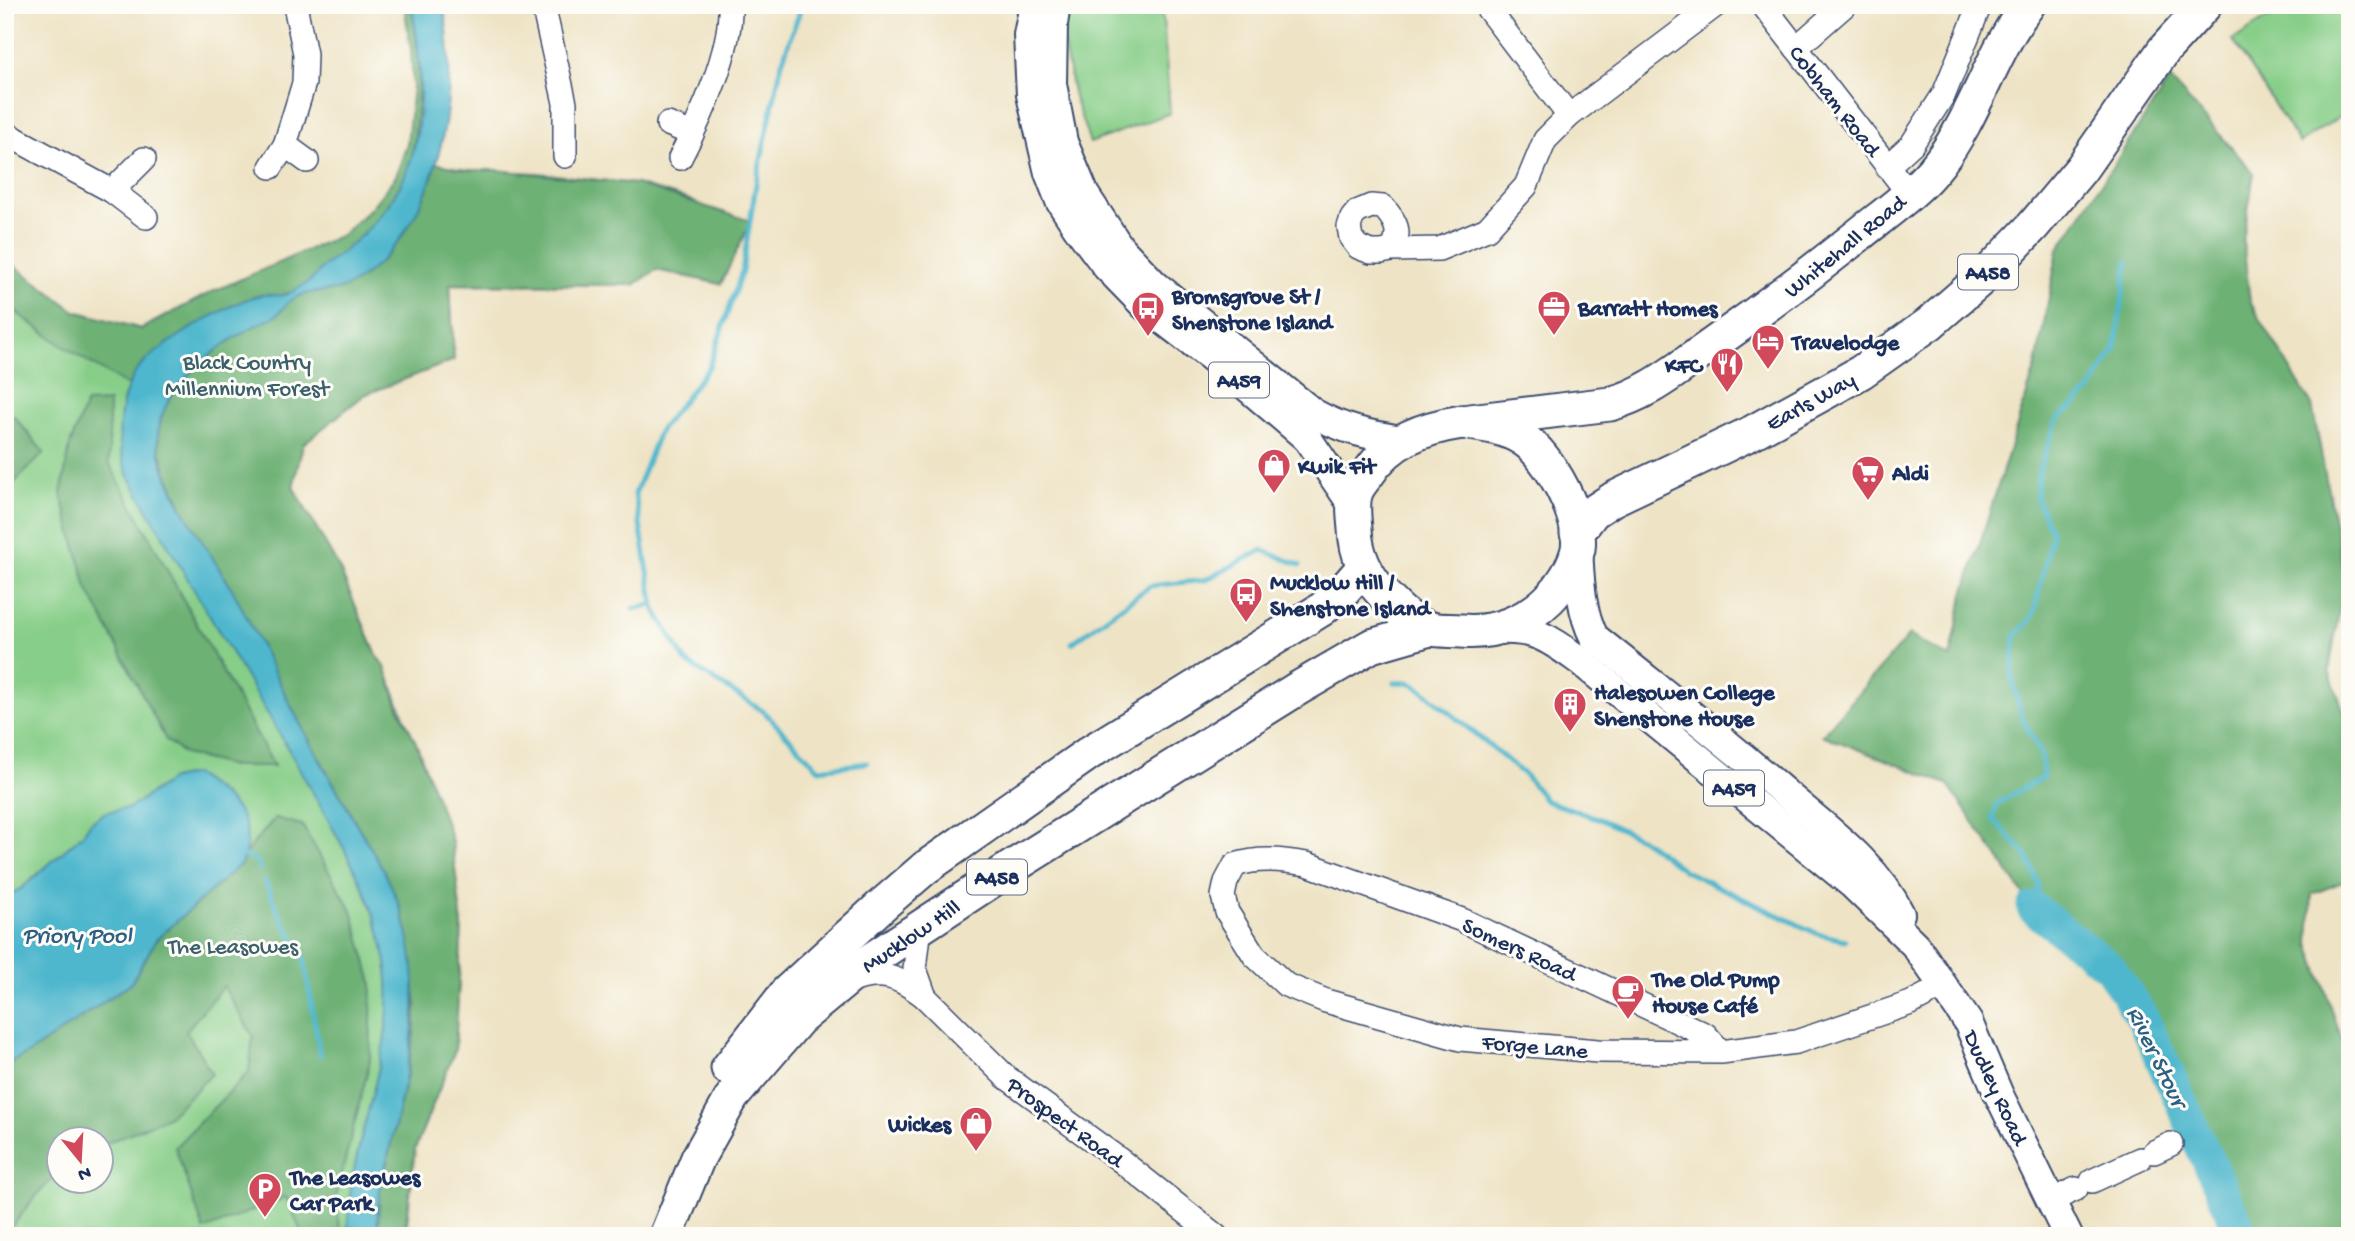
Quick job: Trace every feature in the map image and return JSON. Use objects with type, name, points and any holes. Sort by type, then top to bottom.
[{"type":"highway","name":"Whitehall Road","points":[[1462,422],[1626,400],[1646,390],[1791,288],[1909,194],[1939,163],[1962,126],[2005,40],[2028,5]]},
{"type":"highway","name":"Earls Way","points":[[1578,540],[1593,512],[1613,499],[1751,433],[1861,372],[1929,324],[1989,271],[2033,226],[2081,169],[2164,50],[2205,5]]},
{"type":"highway","name":"A458","points":[[1462,422],[1506,431],[1535,448],[1559,480],[1578,540],[1565,579],[1551,598],[1521,620],[1492,630],[1475,632],[1430,629],[1408,618],[1376,586],[1363,568],[1355,538],[1356,492],[1378,459],[1402,440],[1424,430],[1462,422]]},
{"type":"highway","name":"Mucklow Hill","points":[[644,1236],[680,1152],[710,1094],[787,992],[804,976],[880,906],[935,861],[1092,751],[1322,609],[1342,592],[1363,568]]},
{"type":"highway","name":"Mucklow Hill","points":[[666,1236],[698,1158],[732,1097],[799,1019],[869,961],[920,926],[1297,689],[1371,646],[1430,629]]},
{"type":"main road","name":"A459","points":[[1034,5],[1028,35],[1031,95],[1049,173],[1060,201],[1071,219],[1114,258],[1155,285],[1313,413],[1357,433],[1402,440]]},
{"type":"main road","name":"A459","points":[[1056,5],[1052,84],[1063,142],[1114,258],[1144,305],[1223,366],[1307,438],[1354,508]]},
{"type":"main road","name":"A459","points":[[1578,540],[1581,597],[1587,624],[1594,637],[1774,782],[1848,846],[1894,900],[1914,945]]},
{"type":"main road","name":"A459","points":[[1492,630],[1523,629],[1549,638],[1579,660],[1853,885],[1914,945]]},
{"type":"main road","name":"Dudley Road","points":[[1914,945],[1968,1022],[1998,1095],[2073,1190],[2068,1236]]},
{"type":"street","points":[[271,167],[285,145],[304,83],[305,54],[295,5]]},
{"type":"street","points":[[543,5],[565,103],[565,156]]},
{"type":"street","points":[[680,158],[723,53],[730,5]]},
{"type":"street","points":[[1485,5],[1569,116]]},
{"type":"street","points":[[1392,250],[1439,249],[1487,229],[1526,186],[1545,139],[1569,116],[1716,5]]},
{"type":"street","name":"Cobham Road","points":[[1763,5],[1909,194]]},
{"type":"street","points":[[1796,48],[1846,5]]},
{"type":"street","points":[[1887,167],[1912,144],[1944,94],[1980,5]]},
{"type":"street","points":[[2005,40],[2011,5]]},
{"type":"street","points":[[668,124],[692,134]]},
{"type":"street","points":[[5,133],[112,191],[146,217]]},
{"type":"street","points":[[285,145],[307,161]]},
{"type":"street","points":[[112,191],[144,159]]},
{"type":"street","name":"Somers Road","points":[[1252,859],[1307,864],[1462,920],[1706,1035],[1721,1052]]},
{"type":"street","name":"Forge Lane","points":[[1252,859],[1235,865],[1226,883],[1223,896],[1227,912],[1254,955],[1286,985],[1326,1001],[1460,1039],[1598,1051],[1721,1052],[1796,1042],[1912,1003],[1942,984]]},
{"type":"street","name":"Prospect Road","points":[[920,926],[915,969],[925,997]]},
{"type":"street","name":"Prospect Road","points":[[838,986],[866,976],[895,977],[925,997],[1006,1077],[1120,1160],[1216,1236]]},
{"type":"street","points":[[2073,1190],[2155,1152]]},
{"type":"green space","name":"Black Country Millennium Forest","points":[[404,5],[411,5],[418,63],[418,100],[412,158],[466,170],[497,170],[636,184],[751,221],[721,284],[656,270],[634,285],[450,284],[454,360],[364,395],[303,444],[293,487],[339,568],[415,740],[451,837],[462,925],[455,1050],[415,1149],[404,1236],[378,1236],[379,1195],[408,1070],[416,1006],[407,931],[398,901],[296,717],[232,590],[190,525],[167,473],[159,447],[158,432],[161,421],[139,393],[61,345],[5,304],[5,259],[75,311],[141,329],[210,293],[342,235],[370,209],[396,176],[407,144],[413,86]]},
{"type":"green space","points":[[1065,5],[1162,5],[1170,113],[1090,143],[1074,97],[1063,41]]},
{"type":"green space","points":[[2287,5],[2350,5],[2350,110],[2299,143],[2233,40]]},
{"type":"green space","points":[[2170,79],[2254,173],[2243,241],[2250,302],[2312,405],[2345,579],[2329,671],[2350,728],[2350,879],[2312,894],[2309,943],[2344,1045],[2350,1055],[2350,1236],[2229,1236],[2174,1108],[2143,1019],[2110,968],[2033,908],[1947,784],[1822,735],[1909,635],[1950,658],[1964,594],[2036,365],[2058,250]]},
{"type":"green space","name":"The Leasowes","points":[[403,156],[466,170],[538,173],[636,184],[688,199],[713,211],[655,246],[634,285],[450,284],[454,360],[364,395],[303,444],[293,487],[339,568],[378,658],[385,667],[451,837],[462,925],[455,1050],[415,1149],[406,1236],[5,1236],[5,259],[75,311],[141,329],[210,293],[342,235],[370,209],[396,176]]},
{"type":"green space","name":"Black Country Millennium Forest","points":[[109,402],[109,463],[274,766],[232,766],[184,754],[166,740],[87,588],[61,494],[70,445],[86,403]]},
{"type":"green space","points":[[14,416],[44,453],[5,492],[5,421]]},
{"type":"green space","points":[[275,818],[302,825],[352,911],[372,983],[370,1061],[335,1201],[342,1236],[303,1236],[286,1197],[204,1230],[175,1147],[249,1072],[253,1036],[223,986],[186,1031],[212,1074],[168,1117],[116,1139],[116,1126],[46,1126],[46,1186],[5,1236],[5,1065],[29,1053],[131,983],[156,940],[241,864],[247,851]]},
{"type":"water","points":[[411,5],[443,5],[449,81],[437,160],[424,197],[406,231],[382,260],[352,284],[337,290],[297,297],[275,316],[249,329],[205,359],[191,372],[168,402],[158,435],[166,473],[186,515],[232,589],[311,744],[385,872],[407,932],[413,962],[413,1022],[410,1053],[381,1189],[378,1236],[348,1236],[354,1172],[377,1077],[388,1013],[385,954],[378,929],[359,879],[335,832],[128,474],[121,450],[120,425],[124,400],[133,376],[154,354],[189,329],[244,300],[296,290],[310,281],[365,232],[388,205],[411,159],[418,123],[419,62]]},
{"type":"water","name":"Priory Pool","points":[[194,774],[229,801],[244,821],[247,833],[246,848],[241,864],[156,940],[131,983],[29,1053],[5,1065],[5,897],[22,888],[83,834],[91,822],[106,812],[129,808],[172,779]]},
{"type":"waterway","points":[[802,5],[782,62],[757,178],[742,271],[709,367],[659,432],[635,494],[654,608],[686,662],[763,711],[819,769],[867,763]]},
{"type":"waterway","points":[[2033,908],[2039,885],[2027,856],[1992,818],[1998,803],[2043,777],[2041,754],[2023,720],[2012,678],[2015,636],[2033,617],[2052,533],[2036,497],[2039,470],[2057,420],[2089,392],[2115,349],[2128,261]]},
{"type":"waterway","points":[[1072,643],[1150,586],[1205,580],[1262,550],[1300,565]]},
{"type":"waterway","points":[[633,609],[654,604]]},
{"type":"waterway","points":[[1394,683],[1409,682],[1425,692],[1526,776],[1546,801],[1595,817],[1642,839],[1685,871],[1818,934],[1845,940]]},
{"type":"waterway","points":[[245,856],[257,861],[260,869]]},
{"type":"waterway","points":[[265,881],[304,958],[320,1055]]},
{"type":"waterway","name":"River Stour","points":[[2033,908],[2110,968],[2143,1019],[2238,1226],[2237,1236]]},
{"type":"place","name":"Barratt Homes","points":[[1554,337]]},
{"type":"place","name":"Bromsgrove St / Shenstone Island","points":[[1148,338]]},
{"type":"place","name":"Travelodge","points":[[1768,371]]},
{"type":"place","name":"KFC","points":[[1727,394]]},
{"type":"place","name":"Kwik Fit","points":[[1274,495]]},
{"type":"place","name":"Aldi","points":[[1868,502]]},
{"type":"place","name":"Mucklow Hill / Shenstone Island","points":[[1246,624]]},
{"type":"place","name":"Halesowen College Shenstone House","points":[[1570,734]]},
{"type":"place","name":"The Old Pump House Café","points":[[1628,1021]]},
{"type":"place","name":"Wickes","points":[[976,1153]]},
{"type":"place","name":"The Leasowes Car Park","points":[[265,1219]]}]
